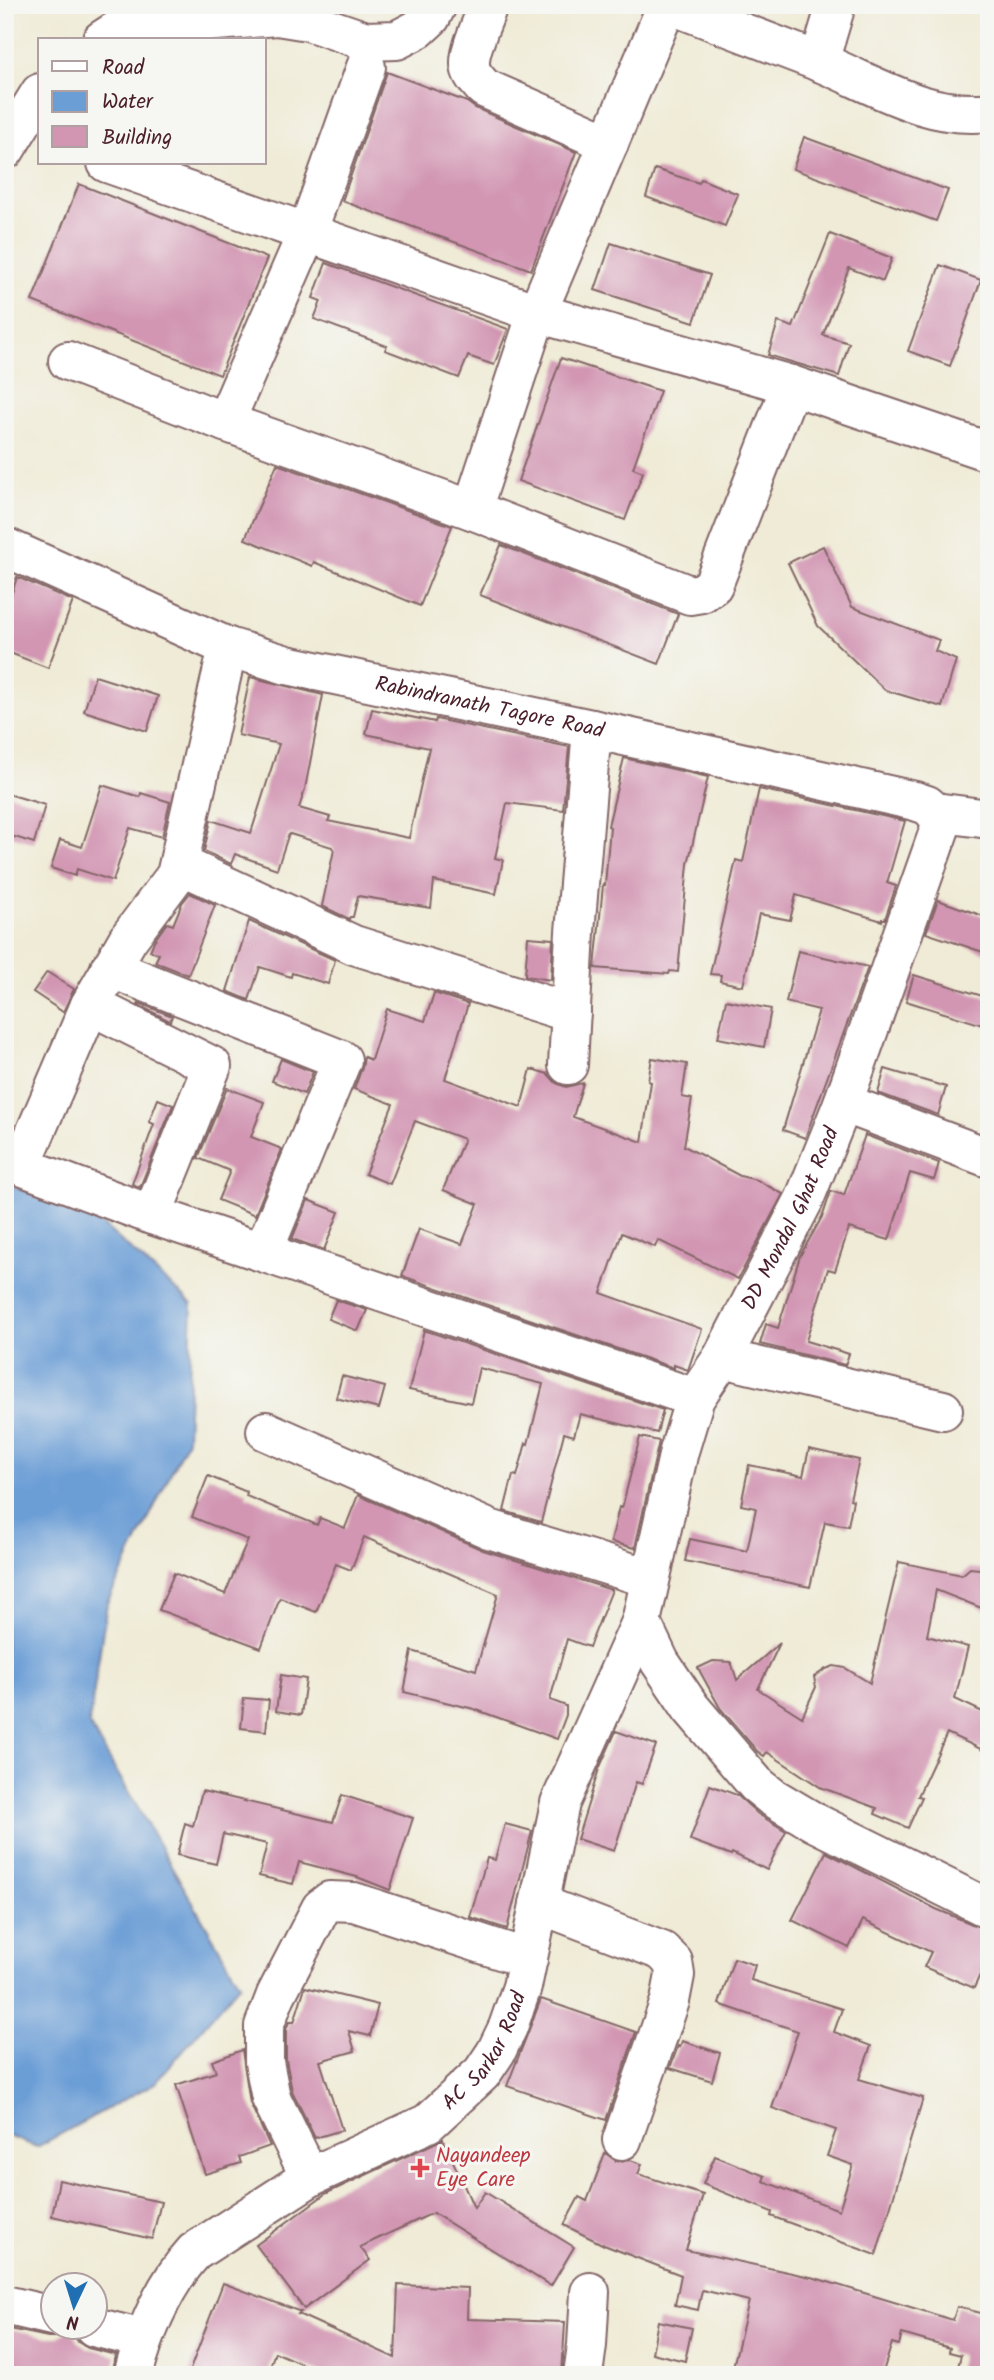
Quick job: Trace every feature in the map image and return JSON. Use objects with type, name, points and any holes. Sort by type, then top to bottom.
[{"type":"street","points":[[113,25],[278,16],[308,21],[366,41],[397,40],[418,29],[431,17],[437,5]]},
{"type":"street","points":[[488,5],[470,65],[484,88],[609,143]]},
{"type":"street","points":[[472,510],[537,313],[669,5],[819,62],[925,107],[958,115],[989,112]]},
{"type":"street","points":[[819,62],[836,5]]},
{"type":"street","points":[[225,422],[307,233],[366,67]]},
{"type":"street","points":[[5,150],[38,96]]},
{"type":"street","points":[[110,164],[537,313],[791,385],[989,452]]},
{"type":"street","points":[[68,361],[225,422],[472,510],[690,596],[702,593],[713,585],[791,385]]},
{"type":"street","name":"Rabindranath Tagore Road","points":[[5,547],[229,647],[287,665],[915,801],[927,805],[935,812],[989,819]]},
{"type":"street","points":[[229,647],[180,864],[169,887],[128,939],[110,968],[13,1163],[152,1215],[433,1312],[695,1398]]},
{"type":"street","points":[[568,1065],[592,729]]},
{"type":"street","name":"DD Mondal Ghat Road","points":[[641,1622],[679,1451],[695,1398],[722,1358],[804,1200],[843,1103],[940,828],[935,812]]},
{"type":"street","points":[[180,864],[354,945],[571,1013]]},
{"type":"street","points":[[110,968],[342,1060],[263,1252]]},
{"type":"street","points":[[90,1005],[212,1066],[152,1215]]},
{"type":"street","points":[[843,1103],[989,1158]]},
{"type":"street","points":[[722,1358],[943,1410]]},
{"type":"street","points":[[266,1431],[489,1529],[649,1578]]},
{"type":"street","points":[[641,1622],[660,1662],[691,1707],[756,1784],[772,1797],[814,1822],[989,1909]]},
{"type":"street","name":"AC Sarkar Road","points":[[133,2375],[143,2339],[180,2268],[194,2252],[310,2177],[428,2123],[482,2073],[496,2052],[522,1987],[560,1803],[641,1622]]},
{"type":"street","points":[[310,2177],[271,2098],[264,2062],[264,2026],[276,1995],[321,1908],[330,1901],[354,1902],[527,1959]]},
{"type":"street","points":[[538,1905],[662,1951],[673,1962],[675,1975],[670,2001],[622,2140]]},
{"type":"street","points":[[583,2375],[590,2292]]},
{"type":"street","points":[[5,2305],[38,2313]]},
{"type":"street","points":[[108,2330],[143,2339]]},
{"type":"water","points":[[5,1183],[94,1217],[192,1304],[187,1440],[107,1603],[89,1724],[240,1984],[155,2083],[37,2147],[5,2135]]},
{"type":"building","points":[[387,72],[467,102],[475,108],[576,152],[531,270],[342,201]]},
{"type":"building","points":[[804,137],[948,190],[936,221],[793,169]]},
{"type":"building","points":[[655,169],[699,183],[701,179],[738,194],[725,226],[646,197]]},
{"type":"building","points":[[79,184],[267,258],[220,375],[32,301]]},
{"type":"building","points":[[830,234],[892,258],[883,281],[849,268],[823,335],[849,343],[839,376],[768,355],[778,322],[793,327]]},
{"type":"building","points":[[611,243],[710,275],[694,322],[595,290]]},
{"type":"building","points":[[326,263],[508,329],[494,365],[468,356],[459,378],[385,350],[387,346],[314,319],[321,301],[313,298]]},
{"type":"building","points":[[940,265],[981,280],[950,366],[908,351]]},
{"type":"building","points":[[561,358],[660,391],[633,468],[643,472],[625,520],[518,481]]},
{"type":"building","points":[[277,464],[452,526],[420,606],[314,562],[312,566],[245,539]]},
{"type":"building","points":[[501,545],[678,614],[659,664],[480,595]]},
{"type":"building","points":[[823,546],[852,607],[939,640],[935,651],[956,660],[942,707],[885,690],[818,626],[788,563]]},
{"type":"building","points":[[17,577],[73,601],[48,668],[5,651],[5,615]]},
{"type":"building","points":[[95,676],[158,696],[147,731],[84,711]]},
{"type":"building","points":[[250,677],[323,695],[299,808],[330,817],[328,821],[409,838],[429,748],[366,734],[372,709],[435,722],[436,719],[569,747],[563,810],[507,803],[495,858],[503,860],[496,894],[434,881],[431,908],[358,896],[353,917],[349,919],[322,906],[334,850],[332,847],[290,834],[277,869],[235,854],[231,864],[204,851],[211,820],[251,833],[279,744],[238,735]]},
{"type":"building","points":[[624,758],[708,777],[688,864],[678,972],[670,971],[669,974],[595,968],[605,885],[608,826]]},
{"type":"building","points":[[102,785],[140,797],[141,793],[170,802],[162,837],[130,828],[113,881],[77,869],[75,876],[51,868],[60,840],[82,847]]},
{"type":"building","points":[[759,789],[905,821],[887,883],[896,886],[885,919],[882,921],[796,895],[790,920],[759,914],[743,986],[720,981],[721,975],[710,974],[736,860],[743,862]]},
{"type":"building","points":[[5,793],[45,805],[34,843],[5,834]]},
{"type":"building","points":[[190,893],[215,905],[188,975],[155,962],[159,954],[150,951],[167,923],[173,925],[182,903]]},
{"type":"building","points":[[938,900],[989,918],[989,954],[926,933]]},
{"type":"building","points":[[249,921],[335,960],[328,984],[292,973],[291,977],[260,967],[249,1000],[227,991]]},
{"type":"building","points":[[528,937],[553,939],[551,980],[525,976]]},
{"type":"building","points":[[798,951],[868,967],[805,1138],[783,1130],[819,1010],[786,1002]]},
{"type":"building","points":[[47,972],[74,989],[63,1012],[33,992]]},
{"type":"building","points":[[914,975],[989,998],[989,1027],[906,1001]]},
{"type":"building","points":[[434,993],[468,1004],[445,1079],[521,1107],[531,1069],[548,1074],[556,1083],[566,1087],[583,1083],[573,1117],[642,1142],[652,1058],[687,1064],[682,1097],[692,1099],[684,1146],[740,1176],[757,1180],[783,1194],[738,1279],[658,1240],[655,1247],[622,1233],[601,1293],[702,1329],[688,1370],[674,1365],[674,1368],[402,1276],[419,1229],[462,1244],[478,1204],[443,1190],[464,1139],[415,1121],[390,1184],[365,1174],[393,1104],[354,1089],[364,1057],[371,1060],[387,1009],[425,1021]]},
{"type":"building","points":[[726,1000],[771,1009],[764,1047],[718,1038]]},
{"type":"building","points":[[139,1003],[172,1016],[170,1021],[138,1005]]},
{"type":"building","points":[[281,1059],[313,1072],[304,1094],[272,1081]]},
{"type":"building","points":[[885,1069],[946,1087],[938,1115],[878,1093]]},
{"type":"building","points":[[227,1088],[264,1102],[251,1137],[282,1149],[255,1215],[218,1200],[230,1171],[198,1158]]},
{"type":"building","points":[[158,1099],[173,1105],[140,1187],[132,1184],[154,1124],[149,1122]]},
{"type":"building","points":[[865,1135],[939,1163],[934,1180],[910,1173],[889,1240],[849,1228],[835,1271],[828,1269],[806,1341],[849,1354],[845,1365],[760,1344],[766,1324],[778,1328],[800,1256],[823,1215],[831,1191],[844,1195]]},
{"type":"building","points":[[308,1200],[339,1212],[324,1250],[292,1239]]},
{"type":"building","points":[[336,1300],[367,1310],[358,1331],[328,1319]]},
{"type":"building","points":[[424,1330],[663,1410],[657,1433],[580,1414],[574,1436],[564,1433],[541,1522],[504,1511],[513,1475],[517,1476],[526,1443],[528,1444],[543,1384],[479,1368],[471,1403],[409,1390]]},
{"type":"building","points":[[342,1376],[385,1387],[379,1409],[336,1398]]},
{"type":"building","points":[[640,1437],[659,1441],[635,1548],[611,1542]]},
{"type":"building","points":[[809,1449],[859,1460],[850,1499],[853,1500],[848,1526],[825,1522],[810,1587],[685,1561],[690,1539],[747,1551],[756,1508],[741,1505],[749,1465],[803,1476]]},
{"type":"building","points":[[208,1476],[247,1492],[246,1496],[317,1525],[320,1518],[345,1528],[358,1495],[483,1550],[612,1590],[589,1647],[567,1639],[550,1700],[566,1706],[566,1715],[557,1739],[474,1709],[404,1692],[412,1651],[476,1670],[498,1594],[364,1537],[351,1570],[336,1564],[316,1612],[280,1598],[261,1648],[159,1610],[174,1573],[225,1594],[248,1540],[192,1517]]},
{"type":"building","points":[[899,1562],[962,1575],[970,1568],[989,1570],[989,1611],[936,1590],[927,1636],[968,1647],[955,1699],[989,1715],[989,1753],[947,1733],[918,1796],[922,1797],[908,1828],[875,1814],[877,1808],[820,1787],[767,1752],[764,1756],[757,1751],[720,1708],[698,1668],[713,1661],[731,1662],[737,1680],[780,1643],[758,1689],[802,1717],[816,1687],[814,1677],[826,1669],[834,1666],[845,1668],[870,1683]]},
{"type":"building","points":[[281,1675],[306,1679],[301,1715],[276,1711]]},
{"type":"building","points":[[244,1698],[269,1700],[266,1731],[241,1728]]},
{"type":"building","points":[[616,1731],[656,1745],[642,1784],[636,1782],[614,1851],[577,1839],[599,1769]]},
{"type":"building","points":[[710,1785],[737,1795],[758,1814],[786,1831],[767,1870],[732,1853],[731,1855],[690,1840]]},
{"type":"building","points":[[202,1791],[333,1822],[342,1795],[413,1818],[390,1890],[357,1877],[299,1862],[293,1884],[259,1876],[267,1844],[223,1834],[216,1864],[177,1855],[185,1823],[193,1826]]},
{"type":"building","points":[[505,1824],[532,1831],[507,1929],[470,1917],[487,1858],[495,1860]]},
{"type":"building","points":[[826,1852],[936,1909],[989,1931],[989,1955],[974,1988],[924,1967],[931,1952],[863,1920],[849,1948],[792,1920]]},
{"type":"building","points":[[734,1958],[755,1965],[751,1980],[842,2009],[834,2032],[871,2046],[859,2079],[923,2098],[876,2255],[771,2216],[772,2212],[703,2184],[715,2156],[765,2176],[763,2181],[839,2210],[853,2165],[827,2156],[836,2130],[772,2108],[798,2031],[719,2004]]},
{"type":"building","points":[[305,1987],[378,2005],[370,2036],[349,2031],[355,2051],[320,2061],[342,2130],[315,2138],[292,2091],[286,2060],[286,2030],[289,2022],[294,2022]]},
{"type":"building","points":[[541,1999],[636,2032],[606,2120],[507,2086]]},
{"type":"building","points":[[682,2041],[720,2053],[712,2081],[670,2068]]},
{"type":"building","points":[[242,2050],[250,2103],[270,2146],[239,2157],[241,2163],[205,2174],[176,2085],[216,2072],[212,2061]]},
{"type":"building","points":[[443,2139],[474,2208],[485,2192],[574,2247],[551,2286],[433,2213],[360,2247],[370,2260],[304,2309],[256,2245],[325,2194]]},
{"type":"building","points":[[605,2153],[616,2161],[630,2160],[642,2164],[638,2174],[703,2195],[686,2250],[815,2278],[953,2320],[957,2307],[989,2315],[989,2347],[982,2375],[956,2375],[961,2355],[949,2352],[950,2348],[902,2334],[899,2345],[892,2343],[882,2375],[731,2375],[749,2301],[702,2290],[698,2310],[675,2305],[681,2275],[604,2245],[564,2225],[579,2197],[587,2201]]},
{"type":"building","points":[[59,2180],[161,2202],[152,2239],[52,2216]]},
{"type":"building","points":[[223,2283],[301,2312],[298,2314],[395,2358],[398,2285],[468,2288],[467,2319],[565,2322],[562,2375],[327,2375],[275,2352],[267,2375],[188,2375]]},
{"type":"building","points":[[658,2321],[692,2328],[685,2361],[652,2353]]},
{"type":"building","points":[[5,2328],[38,2335],[38,2342],[78,2342],[88,2348],[116,2355],[112,2375],[49,2375],[5,2368]]},
{"type":"place","name":"Nayandeep Eye Care","points":[[420,2168]]}]
